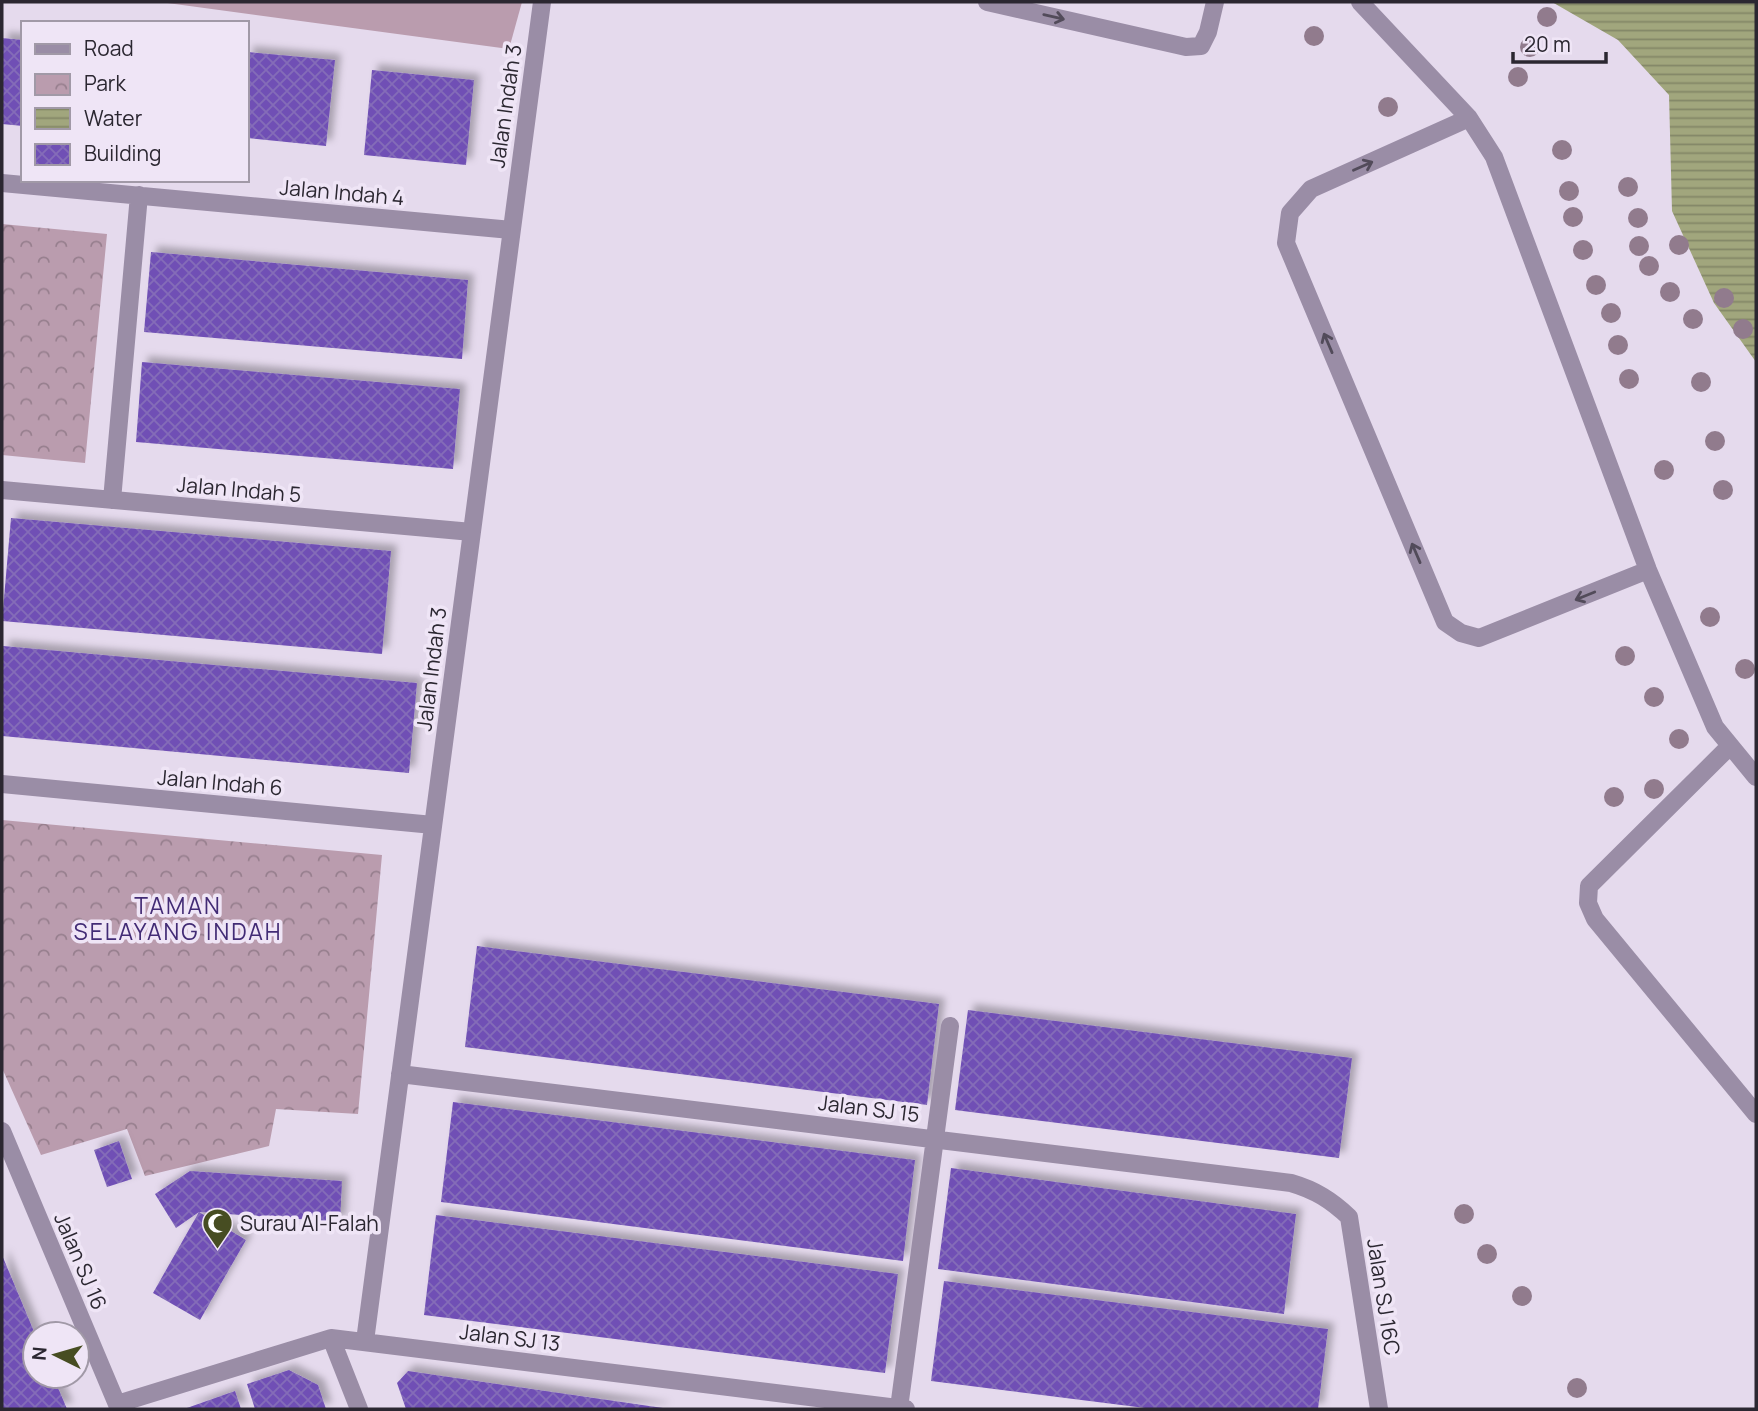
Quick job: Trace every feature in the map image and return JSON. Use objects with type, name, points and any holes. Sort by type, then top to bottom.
[{"type":"street","name":"Jalan Indah 3","points":[[365,1341],[542,2]]},
{"type":"street","points":[[987,2],[1186,47],[1201,46],[1208,32],[1215,2]]},
{"type":"street","points":[[1360,2],[1469,118],[1494,157],[1648,570],[1715,727],[1756,777]]},
{"type":"street","points":[[1469,118],[1311,189],[1290,213],[1286,243],[1445,622],[1461,633],[1479,638],[1648,570]]},
{"type":"street","name":"Jalan Indah 4","points":[[2,183],[511,230]]},
{"type":"street","points":[[112,500],[139,195]]},
{"type":"street","name":"Jalan Indah 5","points":[[2,491],[472,532]]},
{"type":"street","points":[[1730,746],[1589,886],[1588,903],[1595,919],[1756,1114]]},
{"type":"street","name":"Jalan Indah 6","points":[[2,784],[433,825]]},
{"type":"street","points":[[902,1409],[950,1027]]},
{"type":"street","name":"Jalan SJ 15","points":[[400,1074],[1291,1183],[1330,1199]]},
{"type":"street","name":"Jalan SJ 16","points":[[2,1131],[118,1406]]},
{"type":"street","name":"Jalan SJ 16C","points":[[1330,1199],[1349,1217],[1379,1409]]},
{"type":"street","points":[[331,1338],[359,1409]]},
{"type":"street","name":"Jalan SJ 13","points":[[118,1406],[331,1338],[836,1405],[902,1409]]},
{"type":"green space","points":[[160,2],[522,2],[509,49]]},
{"type":"green space","points":[[2,224],[107,234],[85,463],[2,455]]},
{"type":"green space","points":[[2,820],[382,855],[358,1114],[276,1109],[269,1146],[145,1176],[127,1129],[41,1155],[2,1068]]},
{"type":"water","points":[[1552,2],[1756,2],[1756,362],[1714,303],[1672,211],[1669,95],[1618,40]]},
{"type":"building","points":[[2,38],[21,40],[21,126],[2,124]]},
{"type":"building","points":[[248,52],[335,60],[326,146],[248,138]]},
{"type":"building","points":[[372,70],[474,80],[466,165],[364,155]]},
{"type":"building","points":[[151,252],[468,280],[462,359],[144,332]]},
{"type":"building","points":[[142,362],[460,389],[453,469],[136,442]]},
{"type":"building","points":[[11,518],[391,551],[382,654],[2,621]]},
{"type":"building","points":[[3,646],[417,683],[409,773],[2,736]]},
{"type":"building","points":[[477,946],[939,1004],[927,1105],[465,1047]]},
{"type":"building","points":[[968,1010],[1352,1058],[1339,1158],[955,1110]]},
{"type":"building","points":[[453,1102],[915,1160],[903,1261],[441,1202]]},
{"type":"building","points":[[119,1141],[132,1179],[107,1187],[94,1150]]},
{"type":"building","points":[[951,1168],[1296,1214],[1284,1314],[938,1269]]},
{"type":"building","points":[[190,1171],[342,1181],[340,1222],[199,1212],[176,1228],[155,1194]]},
{"type":"building","points":[[199,1212],[246,1240],[200,1320],[153,1293]]},
{"type":"building","points":[[436,1215],[898,1274],[885,1373],[424,1315]]},
{"type":"building","points":[[2,1255],[29,1320],[21,1320],[21,1390],[59,1390],[67,1409],[2,1409]]},
{"type":"building","points":[[944,1281],[1328,1329],[1318,1409],[1153,1409],[931,1381]]},
{"type":"building","points":[[289,1370],[318,1385],[326,1409],[255,1409],[247,1384]]},
{"type":"building","points":[[408,1371],[663,1409],[406,1409],[397,1383]]},
{"type":"building","points":[[235,1391],[241,1409],[184,1409]]},
{"type":"place","name":"Surau Al-Falah","points":[[217,1250]]},
{"type":"district","name":"TAMAN SELAYANG INDAH","points":[[178,918]]}]
